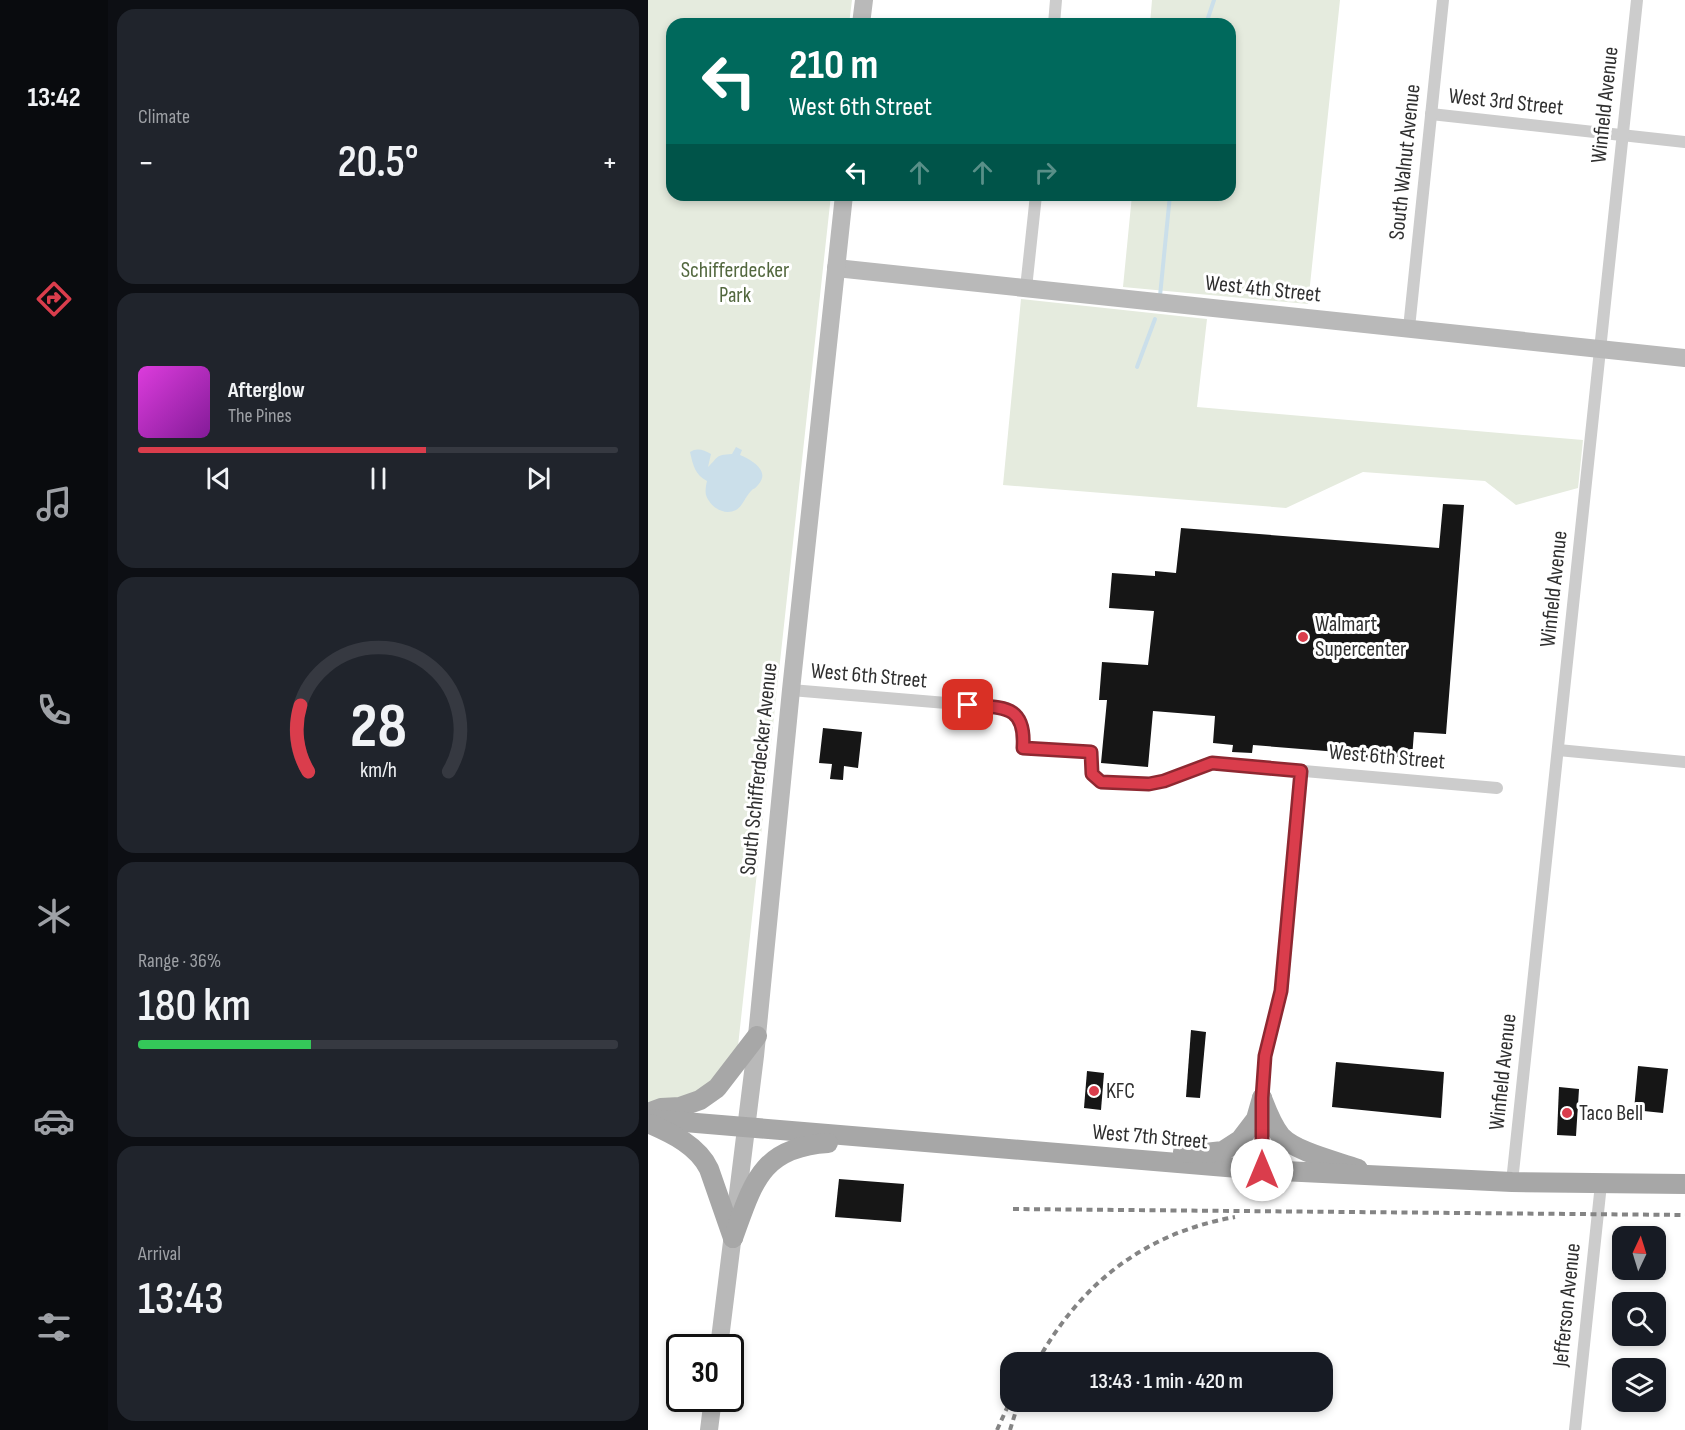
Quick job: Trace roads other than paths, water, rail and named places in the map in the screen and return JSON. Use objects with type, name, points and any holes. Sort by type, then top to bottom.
[{"type":"main road","points":[[862,18],[864,0]]},
{"type":"main road","name":"South Schifferdecker Avenue","points":[[721,1334],[757,1036],[843,201]]},
{"type":"main road","name":"West 4th Street","points":[[836,268],[1685,358]]},
{"type":"main road","points":[[648,1113],[661,1108],[680,1107],[700,1100],[717,1088],[757,1036]]},
{"type":"main road","points":[[1154,1162],[1171,1154],[1223,1151],[1240,1140],[1248,1131],[1256,1119],[1262,1098]]},
{"type":"main road","points":[[1262,1098],[1273,1125],[1294,1146],[1377,1177]]},
{"type":"main road","points":[[648,1121],[678,1138],[705,1160],[733,1238]]},
{"type":"main road","name":"West 7th Street","points":[[648,1121],[1154,1162],[1377,1177],[1512,1182],[1685,1184]]},
{"type":"main road","points":[[733,1238],[756,1181],[778,1157],[789,1150],[803,1146],[837,1143],[851,1136]]},
{"type":"main road","points":[[709,1430],[711,1412]]},
{"type":"street","points":[[1054,18],[1056,0]]},
{"type":"street","name":"South Walnut Avenue","points":[[1409,328],[1443,0]]},
{"type":"street","name":"Winfield Avenue","points":[[1512,1182],[1637,0]]},
{"type":"street","name":"West 3rd Street","points":[[1431,114],[1685,142]]},
{"type":"street","points":[[1026,288],[1035,201]]},
{"type":"street","name":"West 6th Street","points":[[791,690],[1006,708],[1017,716],[1023,726],[1023,748],[1091,752],[1092,774],[1101,782],[1149,784],[1164,781],[1212,763],[1497,788]]},
{"type":"street","points":[[1558,750],[1685,762]]},
{"type":"street","points":[[1262,1170],[1262,1098],[1265,1056],[1281,991],[1301,771]]},
{"type":"street","name":"Jefferson Avenue","points":[[1575,1430],[1600,1184]]},
{"type":"water","points":[[736,447],[742,450],[740,455],[758,467],[762,475],[758,485],[740,506],[736,510],[727,512],[714,507],[708,499],[707,481],[697,473],[690,452],[700,450],[711,454],[708,467],[719,456],[732,454]]},
{"type":"waterway","points":[[1208,18],[1214,0]]},
{"type":"waterway","points":[[1160,296],[1169,201]]},
{"type":"waterway","points":[[1137,367],[1155,319]]},
{"type":"railway","points":[[1013,1209],[1685,1215]]},
{"type":"railway","points":[[1043,1352],[1074,1308],[1119,1266],[1144,1249],[1172,1235],[1235,1217]]},
{"type":"railway","points":[[997,1430],[1005,1412]]},
{"type":"railway","points":[[1010,1430],[1016,1412]]},
{"type":"place","name":"Walmart Supercenter","points":[[1303,637]]},
{"type":"place","name":"KFC","points":[[1094,1091]]},
{"type":"place","name":"Taco Bell","points":[[1567,1113]]},
{"type":"park label","name":"Schifferdecker Park","points":[[735,282]]}]
